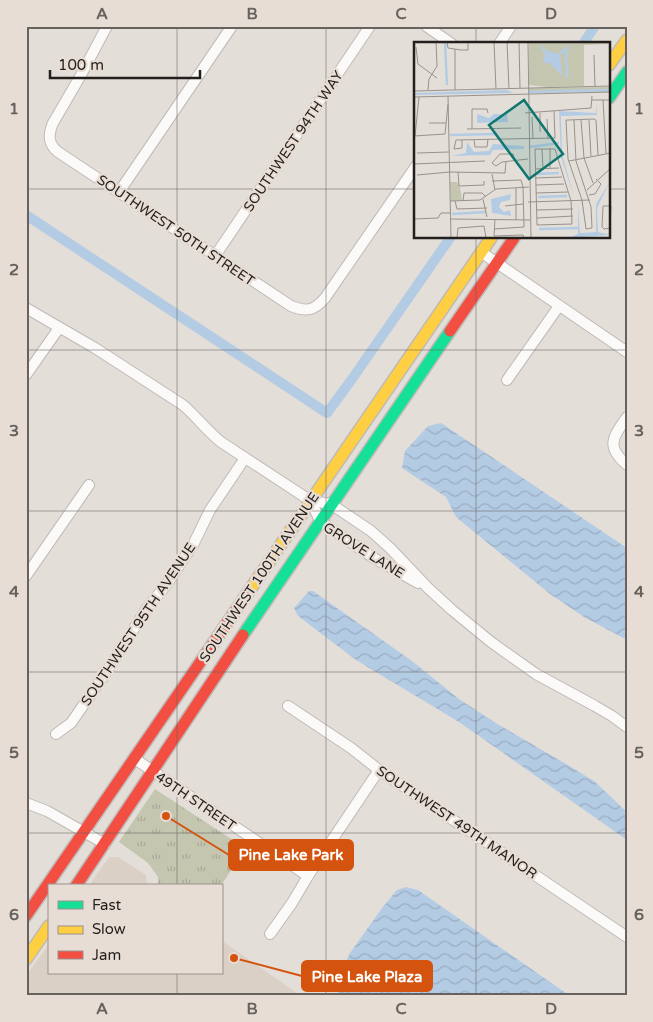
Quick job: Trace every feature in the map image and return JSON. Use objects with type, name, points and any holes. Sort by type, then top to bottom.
[{"type":"main road","points":[[610,64],[627,40]]},
{"type":"main road","points":[[610,97],[627,72]]},
{"type":"main road","name":"SOUTHWEST 100TH AVENUE","points":[[48,884],[490,239]]},
{"type":"main road","name":"SOUTHWEST 100TH AVENUE","points":[[77,884],[331,504],[513,239]]},
{"type":"main road","name":"SOUTHWEST 100TH AVENUE","points":[[26,916],[48,885]]},
{"type":"main road","points":[[26,959],[48,927]]},
{"type":"street","name":"SOUTHWEST 50TH STREET","points":[[106,26],[51,129],[49,140],[51,144],[58,152],[291,306],[309,310],[316,307],[325,298],[414,169]]},
{"type":"street","points":[[119,192],[232,26]]},
{"type":"street","name":"SOUTHWEST 94TH WAY","points":[[215,256],[370,26]]},
{"type":"street","points":[[426,26],[449,42]]},
{"type":"street","points":[[500,42],[511,26]]},
{"type":"street","points":[[481,252],[627,352]]},
{"type":"street","points":[[507,380],[559,306]]},
{"type":"street","points":[[26,308],[95,348],[183,405],[212,435],[311,501]]},
{"type":"street","points":[[26,375],[59,328]]},
{"type":"street","points":[[627,417],[618,430],[613,442],[615,453],[627,465]]},
{"type":"street","name":"SOUTHWEST 95TH AVENUE","points":[[56,734],[70,723],[105,674],[147,608],[167,584],[194,543],[210,510],[246,458]]},
{"type":"street","points":[[26,576],[89,485]]},
{"type":"street","name":"GROVE LANE","points":[[311,501],[331,504],[371,531],[452,610],[514,659],[536,674],[612,716],[627,727]]},
{"type":"street","name":"GROVE LANE","points":[[311,501],[320,521],[372,557],[428,588]]},
{"type":"street","name":"SOUTHWEST 49TH MANOR","points":[[288,706],[358,753],[379,770],[627,937]]},
{"type":"street","name":"49TH STREET","points":[[135,759],[308,876]]},
{"type":"street","points":[[270,934],[379,770]]},
{"type":"street","points":[[26,803],[47,811],[104,844]]},
{"type":"shaded area","points":[[110,857],[118,857],[146,875],[147,884],[90,884]]},
{"type":"shaded area","points":[[222,941],[301,996],[26,996],[26,976],[48,945],[48,974],[222,974]]},
{"type":"green space","points":[[155,789],[245,848],[222,884],[158,884],[158,877],[148,863],[119,842]]},
{"type":"water","points":[[441,423],[627,548],[627,640],[584,617],[550,594],[456,517],[446,497],[402,468],[405,451],[428,426]]},
{"type":"water","points":[[309,591],[313,591],[412,661],[459,699],[594,781],[627,812],[627,840],[459,722],[356,660],[298,616],[294,608]]},
{"type":"water","points":[[406,887],[418,890],[570,996],[339,996],[336,988],[350,953],[397,890]]},
{"type":"waterway","points":[[584,42],[595,26]]},
{"type":"waterway","points":[[26,215],[327,413],[449,239]]},
{"type":"traffic: fast","points":[[610,97],[627,72]]},
{"type":"traffic: fast","points":[[243,635],[450,331]]},
{"type":"traffic: slow","points":[[610,64],[627,40]]},
{"type":"traffic: slow","points":[[247,594],[490,239]]},
{"type":"traffic: slow","points":[[26,959],[48,927]]},
{"type":"traffic: jam","points":[[450,331],[513,239]]},
{"type":"traffic: jam","points":[[26,916],[247,594]]},
{"type":"traffic: jam","points":[[77,884],[243,635]]},
{"type":"place","name":"Pine Lake Park","points":[[166,816]]},
{"type":"place","name":"Pine Lake Plaza","points":[[234,958]]}]
